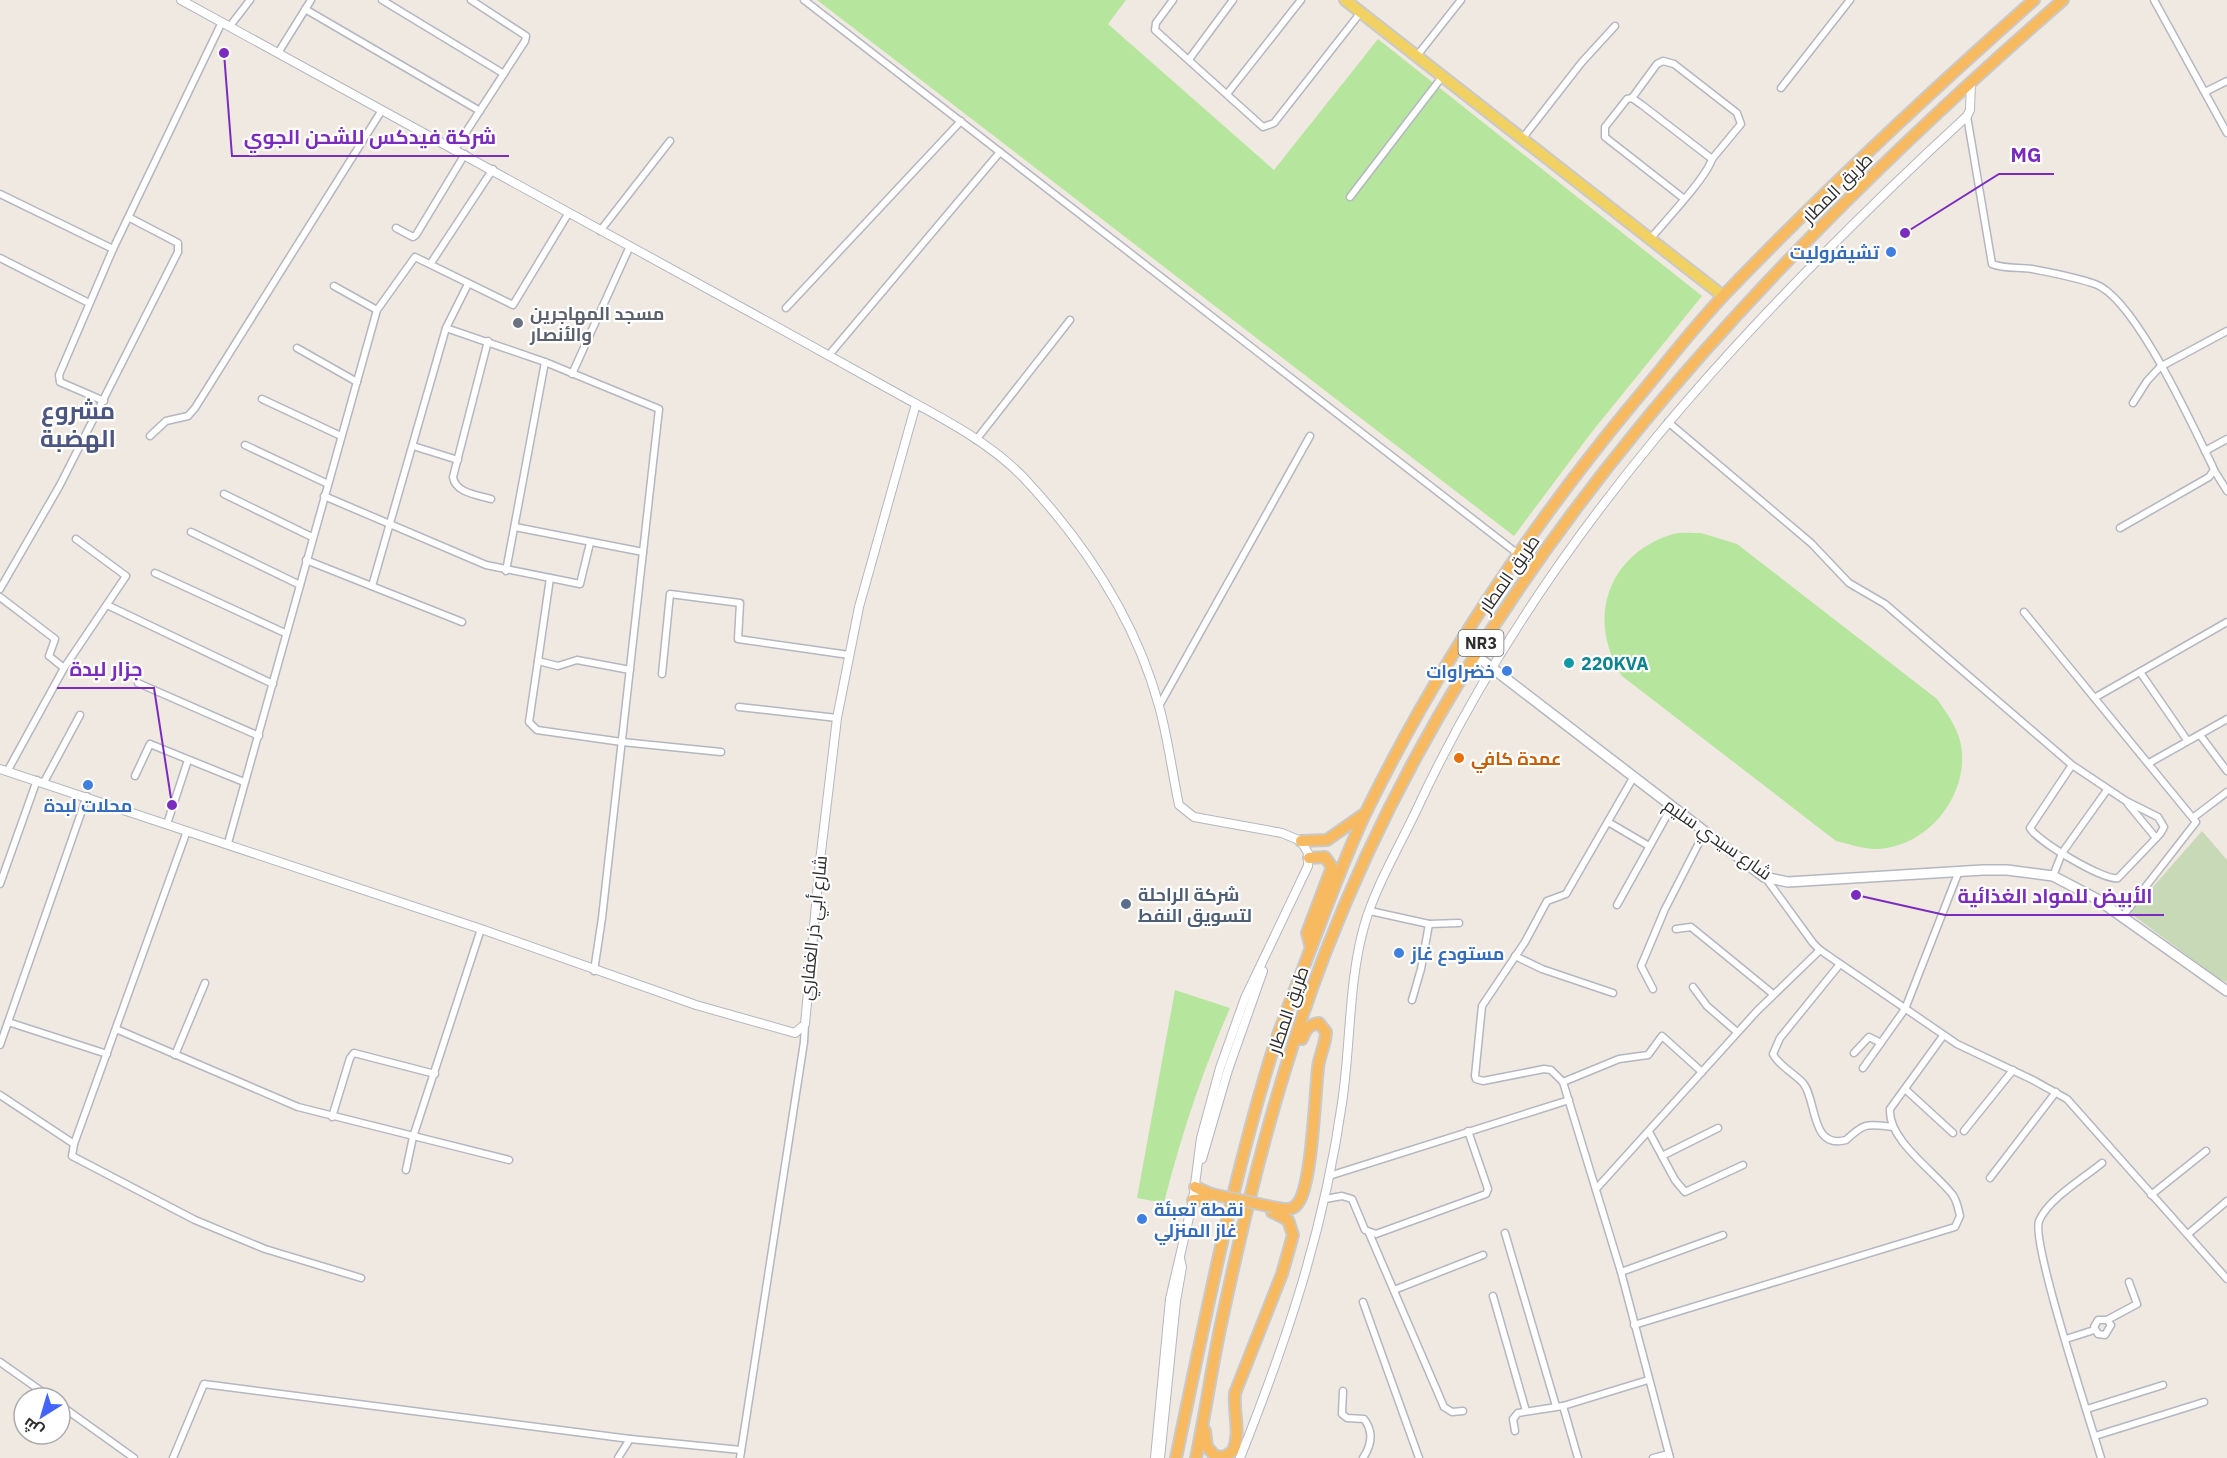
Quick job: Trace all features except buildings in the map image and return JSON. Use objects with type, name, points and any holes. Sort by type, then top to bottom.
[{"type":"highway","name":"طريق المطار","points":[[1176,1458],[1205,1309],[1234,1186],[1271,1056],[1335,884],[1366,812],[1429,693],[1485,601],[1582,466],[1723,296],[1834,187],[2034,0]]},
{"type":"highway","name":"طريق المطار","points":[[1196,1458],[1220,1332],[1266,1141],[1284,1074],[1326,952],[1359,872],[1410,767],[1474,654],[1593,484],[1702,350],[1845,201],[2063,0]]},
{"type":"highway","points":[[1301,841],[1327,840],[1366,812]]},
{"type":"highway","points":[[1309,858],[1325,857],[1329,859],[1332,867],[1307,933],[1311,948]]},
{"type":"highway","points":[[1195,1187],[1211,1197],[1272,1210],[1292,1209],[1300,1201],[1315,1108],[1318,1065],[1326,1040],[1326,1032],[1318,1023],[1307,1027],[1304,1033],[1266,1141]]},
{"type":"highway","points":[[1193,1200],[1211,1197]]},
{"type":"highway","points":[[1205,1416],[1207,1447],[1215,1456],[1230,1455],[1242,1437],[1233,1407],[1235,1393],[1282,1274],[1293,1235],[1288,1220],[1272,1210]]},
{"type":"main road","points":[[1345,0],[1723,296]]},
{"type":"main road","name":"شارع سيدي سليم","points":[[1474,654],[1671,808],[1764,877],[1788,882],[2007,870],[2053,876],[2084,890],[2227,991]]},
{"type":"street","points":[[181,0],[493,169],[568,214],[916,404],[976,440],[1020,474],[1067,527],[1101,573],[1134,636],[1159,706],[1179,805],[1183,811],[1194,817],[1282,833],[1301,841],[1309,858],[1306,871],[1277,933],[1228,1070],[1196,1174],[1193,1200],[1170,1299],[1160,1458]]},
{"type":"street","points":[[104,401],[58,379],[113,249],[226,24],[250,0]]},
{"type":"street","points":[[278,53],[311,0]]},
{"type":"street","points":[[382,0],[504,74]]},
{"type":"street","points":[[455,149],[526,36],[471,0]]},
{"type":"street","points":[[804,0],[1518,554]]},
{"type":"street","points":[[1173,0],[1156,23],[1155,30],[1190,58],[1263,127],[1270,125],[1361,12]]},
{"type":"street","points":[[1190,58],[1233,0]]},
{"type":"street","points":[[1227,94],[1301,0]]},
{"type":"street","points":[[1416,57],[1461,0]]},
{"type":"street","points":[[1781,88],[1850,0]]},
{"type":"street","points":[[2154,0],[2227,133]]},
{"type":"street","points":[[305,9],[480,111]]},
{"type":"street","points":[[1522,139],[1582,62],[1615,26]]},
{"type":"street","points":[[1651,238],[1683,198],[1740,124],[1741,120],[1737,113],[1674,64],[1663,61],[1657,64],[1632,98],[1625,101],[1605,127],[1605,136],[1683,198]]},
{"type":"street","points":[[1350,197],[1442,77]]},
{"type":"street","points":[[2205,92],[2227,81]]},
{"type":"street","points":[[1240,1458],[1242,1437],[1296,1308],[1325,1199],[1342,1103],[1358,956],[1370,911],[1435,769],[1531,604],[1589,522],[1668,422],[1813,263],[1863,212],[1967,116],[1970,110],[1971,83]]},
{"type":"street","points":[[1632,98],[1712,159]]},
{"type":"street","points":[[150,436],[166,421],[182,418],[195,408],[382,110]]},
{"type":"street","points":[[1967,116],[1992,264],[2031,269],[2095,284],[2106,289],[2131,316],[2227,491]]},
{"type":"street","points":[[786,308],[961,121]]},
{"type":"street","points":[[600,231],[670,141]]},
{"type":"street","points":[[829,356],[1000,152]]},
{"type":"street","points":[[396,228],[413,237],[416,235],[465,154]]},
{"type":"street","points":[[431,263],[493,169]]},
{"type":"street","points":[[0,194],[113,249]]},
{"type":"street","points":[[228,843],[377,310],[412,258],[418,257],[513,305],[568,214]]},
{"type":"street","points":[[0,589],[60,485],[104,401],[179,247],[178,243],[130,218]]},
{"type":"street","points":[[572,374],[630,246]]},
{"type":"street","points":[[0,258],[89,303]]},
{"type":"street","points":[[372,586],[446,328],[468,284]]},
{"type":"street","points":[[334,286],[377,310]]},
{"type":"street","points":[[976,440],[1070,320]]},
{"type":"street","points":[[446,328],[545,362],[658,409],[622,742],[594,971]]},
{"type":"street","points":[[2133,402],[2146,381],[2160,367],[2227,332]]},
{"type":"street","points":[[488,341],[453,477],[455,485],[491,500]]},
{"type":"street","points":[[297,348],[357,382]]},
{"type":"street","points":[[506,571],[545,362]]},
{"type":"street","points":[[262,399],[341,436]]},
{"type":"street","name":"شارع أبي ذر الغفاري","points":[[740,1458],[803,1051],[820,861],[837,718],[859,607],[916,404]]},
{"type":"street","points":[[1668,422],[1811,543],[1849,583],[1885,604],[2072,765],[2107,790],[2158,817],[2163,822],[2164,827],[2156,838],[2118,878],[2112,879],[2062,853],[2032,832],[2029,825],[2072,765]]},
{"type":"street","points":[[1159,706],[1310,436]]},
{"type":"street","points":[[2205,451],[2227,439]]},
{"type":"street","points":[[244,445],[328,484]]},
{"type":"street","points":[[413,446],[458,460]]},
{"type":"street","points":[[2120,528],[2205,480],[2214,470]]},
{"type":"street","points":[[224,494],[312,537]]},
{"type":"street","points":[[324,496],[390,526],[506,571],[583,582],[590,543]]},
{"type":"street","points":[[515,527],[643,552]]},
{"type":"street","points":[[191,532],[300,585]]},
{"type":"street","points":[[75,539],[126,574],[64,668],[4,770],[228,843],[480,929],[594,971],[791,1032],[796,1032],[805,1024]]},
{"type":"street","points":[[306,560],[462,622]]},
{"type":"street","points":[[155,573],[285,633]]},
{"type":"street","points":[[550,578],[529,722],[532,726],[537,730],[622,742],[721,752]]},
{"type":"street","points":[[662,674],[670,594],[740,603],[738,639],[849,656]]},
{"type":"street","points":[[0,597],[55,639],[48,654],[64,668]]},
{"type":"street","points":[[107,605],[273,684]]},
{"type":"street","points":[[2024,612],[2194,817],[2195,826],[2122,916]]},
{"type":"street","points":[[2096,697],[2227,622]]},
{"type":"street","points":[[538,661],[558,666],[578,660],[630,670]]},
{"type":"street","points":[[2140,672],[2187,740]]},
{"type":"street","points":[[138,683],[259,736]]},
{"type":"street","points":[[739,707],[837,718]]},
{"type":"street","points":[[0,884],[40,781],[80,715]]},
{"type":"street","points":[[2149,763],[2227,719]]},
{"type":"street","points":[[2200,735],[2227,771]]},
{"type":"street","points":[[135,776],[150,744],[244,782]]},
{"type":"street","points":[[166,824],[188,760]]},
{"type":"street","points":[[1634,778],[1566,894],[1547,902],[1482,1006],[1476,1079],[1483,1081],[1544,1069],[1551,1070],[1563,1082],[1621,1272],[1670,1456],[1653,1458]]},
{"type":"street","points":[[2053,876],[2062,853],[2107,790]]},
{"type":"street","points":[[2194,817],[2227,792]]},
{"type":"street","points":[[0,1045],[87,796]]},
{"type":"street","points":[[2126,801],[2156,838]]},
{"type":"street","points":[[1617,905],[1671,808]]},
{"type":"street","points":[[1608,822],[1649,846]]},
{"type":"street","points":[[187,831],[74,1144],[72,1156],[195,1220],[265,1249],[361,1278]]},
{"type":"street","points":[[1653,989],[1641,966],[1665,909],[1704,833]]},
{"type":"street","points":[[1863,1068],[1905,1009],[1959,871]]},
{"type":"street","points":[[1764,877],[1820,950],[1943,1035],[2056,1092],[2076,1109],[2227,1279]]},
{"type":"street","points":[[1370,911],[1429,924],[1459,923]]},
{"type":"street","points":[[1412,1000],[1422,969],[1429,924]]},
{"type":"street","points":[[1676,928],[1691,927],[1773,994]]},
{"type":"street","points":[[405,1170],[413,1137],[480,929]]},
{"type":"street","points":[[1596,1189],[1737,1032],[1820,950]]},
{"type":"street","points":[[1515,956],[1542,969],[1613,993]]},
{"type":"street","points":[[1840,964],[1780,1038],[1773,1053],[1804,1084],[1815,1124],[1831,1139],[1846,1140],[1858,1126],[1866,1124],[1893,1127]]},
{"type":"street","points":[[175,1054],[205,983]]},
{"type":"street","points":[[1693,987],[1707,1006],[1737,1032]]},
{"type":"street","points":[[8,1022],[107,1054]]},
{"type":"street","points":[[116,1029],[298,1107],[509,1160]]},
{"type":"street","points":[[1634,1325],[1955,1227],[1960,1216],[1953,1194],[1889,1120],[1890,1109],[1943,1035]]},
{"type":"street","points":[[1563,1082],[1619,1059],[1648,1055],[1662,1036],[1702,1072]]},
{"type":"street","points":[[1854,1053],[1869,1037],[1881,1043]]},
{"type":"street","points":[[332,1117],[350,1058],[354,1053],[435,1074]]},
{"type":"street","points":[[1964,1131],[2013,1070]]},
{"type":"street","points":[[1905,1089],[1953,1133]]},
{"type":"street","points":[[1990,1178],[2056,1092]]},
{"type":"street","points":[[0,1095],[74,1144]]},
{"type":"street","points":[[1329,1176],[1569,1100]]},
{"type":"street","points":[[1662,1156],[1718,1128]]},
{"type":"street","points":[[1369,1233],[1376,1234],[1486,1194],[1488,1190],[1468,1131]]},
{"type":"street","points":[[1648,1132],[1685,1192],[1743,1165]]},
{"type":"street","points":[[2151,1195],[2206,1151]]},
{"type":"street","points":[[2102,1163],[2048,1207],[2037,1228],[2049,1282],[2102,1458]]},
{"type":"street","points":[[1325,1199],[1342,1196],[1352,1199],[1444,1407],[1452,1412],[1463,1411]]},
{"type":"street","points":[[2188,1234],[2227,1201]]},
{"type":"street","points":[[1505,1233],[1559,1406],[1578,1458]]},
{"type":"street","points":[[1621,1272],[1723,1235]]},
{"type":"street","points":[[1394,1290],[1483,1255]]},
{"type":"street","points":[[2066,1340],[2094,1330],[2098,1320],[2107,1320],[2137,1304],[2128,1282]]},
{"type":"street","points":[[1493,1296],[1526,1411]]},
{"type":"street","points":[[1363,1302],[1419,1458]]},
{"type":"street","points":[[2094,1330],[2100,1335],[2109,1333],[2111,1325],[2107,1320]]},
{"type":"street","points":[[0,1362],[34,1386]]},
{"type":"street","points":[[1515,1431],[1514,1417],[1526,1411],[1559,1406],[1648,1380]]},
{"type":"street","points":[[173,1458],[204,1384],[630,1439],[741,1450]]},
{"type":"street","points":[[2087,1409],[2163,1386]]},
{"type":"street","points":[[1342,1391],[1342,1414],[1347,1418],[1364,1419],[1369,1430],[1370,1446],[1363,1458]]},
{"type":"street","points":[[2095,1436],[2204,1402]]},
{"type":"street","points":[[1155,1458],[1165,1406]]},
{"type":"street","points":[[72,1414],[134,1458]]},
{"type":"street","points":[[618,1458],[630,1439]]},
{"type":"green space","points":[[817,0],[1126,0],[1108,24],[1274,170],[1378,39],[1702,296],[1591,433],[1514,536]]},
{"type":"green space","points":[[1701,533],[1737,544],[1937,699],[1959,738],[1962,753],[1961,771],[1957,788],[1949,804],[1926,830],[1911,840],[1877,849],[1836,841],[1622,676],[1611,655],[1606,633],[1605,612],[1609,592],[1618,573],[1632,557],[1650,544],[1673,534]]},
{"type":"green space","points":[[2202,831],[2227,860],[2227,982],[2219,979],[2130,913]]},
{"type":"green space","points":[[1175,990],[1230,1008],[1193,1104],[1164,1203],[1137,1198]]},
{"type":"place","name":"شركة فيدكس للشحن الجوي","points":[[224,53]]},
{"type":"place","name":"MG","points":[[1905,233]]},
{"type":"place","name":"تشيفروليت","points":[[1891,252]]},
{"type":"place","name":"مسجد المهاجرين والأنصار","points":[[518,323]]},
{"type":"place","name":"220KVA","points":[[1569,663]]},
{"type":"place","name":"خضراوات","points":[[1507,671]]},
{"type":"place","name":"عمدة كافي","points":[[1459,758]]},
{"type":"place","name":"محلات لبدة","points":[[88,785]]},
{"type":"place","name":"جزار لبدة","points":[[172,805]]},
{"type":"place","name":"الأبيض للمواد الغذائية","points":[[1856,895]]},
{"type":"place","name":"شركة الراحلة لتسويق النفط","points":[[1126,904]]},
{"type":"place","name":"مستودع غاز","points":[[1399,953]]},
{"type":"place","name":"نقطة تعبئة غاز المنزلي","points":[[1142,1219]]},
{"type":"district","name":"مشروع الهضبة","points":[[78,424]]}]
